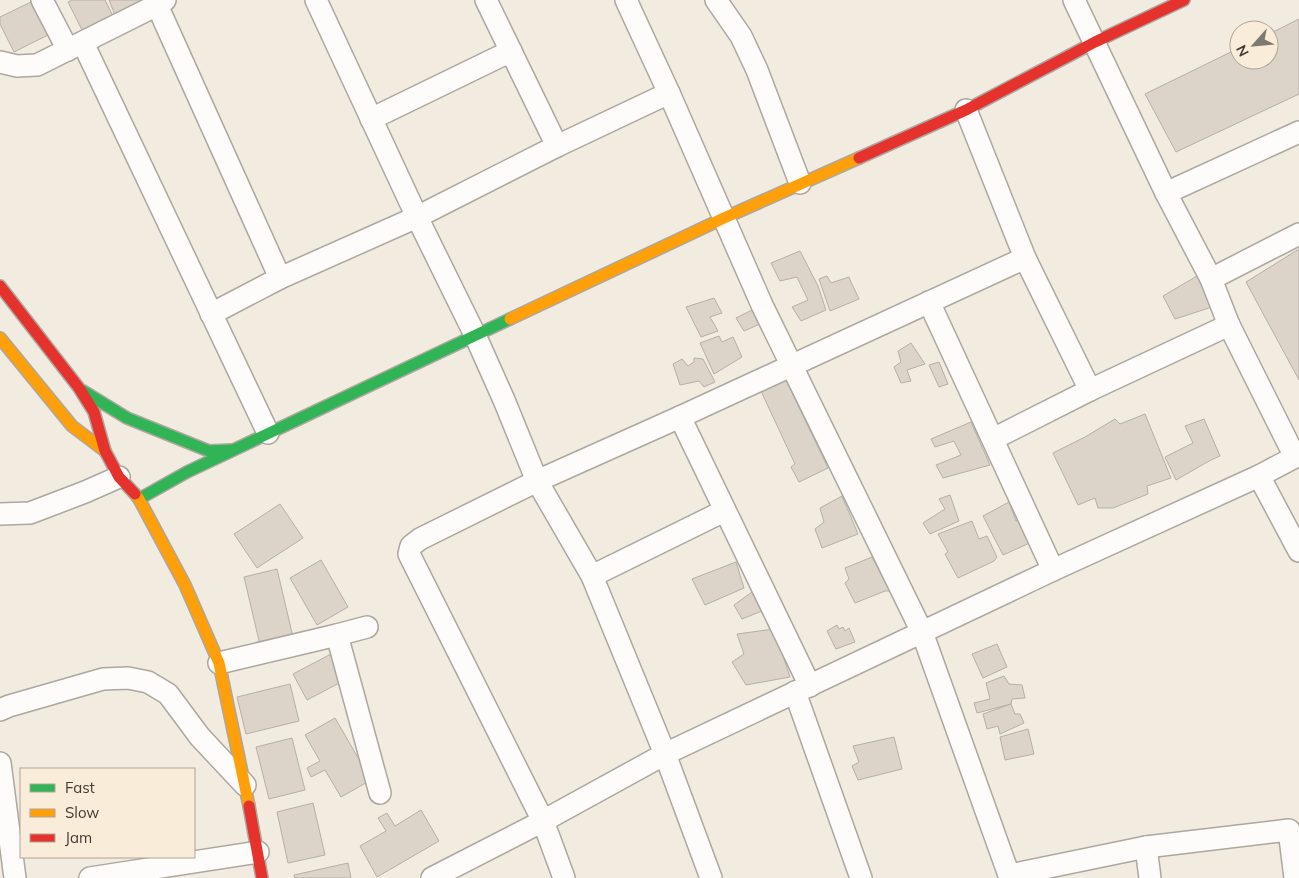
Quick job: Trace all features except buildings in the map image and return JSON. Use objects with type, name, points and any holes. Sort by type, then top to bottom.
[{"type":"street","points":[[42,0],[76,46],[211,314],[268,434]]},
{"type":"street","points":[[316,0],[475,335],[537,481],[592,576],[665,754],[711,878]]},
{"type":"street","points":[[486,0],[557,146]]},
{"type":"street","points":[[626,0],[762,305],[922,632],[1010,876],[1146,847],[1294,829],[1295,878]]},
{"type":"street","points":[[716,0],[741,36],[757,70],[800,183]]},
{"type":"street","points":[[432,878],[543,821],[665,754],[1053,570],[1259,476],[1297,456],[1229,325],[1211,279],[1166,193],[1074,0]]},
{"type":"street","points":[[139,499],[187,472],[232,450],[475,335],[800,183],[966,110],[1095,42],[1184,0]]},
{"type":"street","points":[[0,62],[17,66],[37,65],[159,2],[280,278]]},
{"type":"street","points":[[371,119],[511,51]]},
{"type":"street","points":[[211,314],[280,278],[417,216],[669,93]]},
{"type":"street","points":[[966,110],[1025,258],[1090,390]]},
{"type":"street","points":[[1166,193],[1299,132]]},
{"type":"street","points":[[1211,279],[1299,234]]},
{"type":"street","points":[[564,878],[543,821],[409,554],[411,546],[420,539],[537,481],[1025,258]]},
{"type":"street","points":[[0,286],[79,388],[94,412],[105,451],[119,477],[139,499],[185,585],[219,663],[245,785],[262,878]]},
{"type":"street","points":[[929,302],[1053,570]]},
{"type":"street","points":[[993,439],[1090,390],[1229,325]]},
{"type":"street","points":[[0,338],[72,426],[105,451]]},
{"type":"street","points":[[79,388],[127,418],[209,451],[232,450]]},
{"type":"street","points":[[680,417],[724,511],[802,689],[861,878]]},
{"type":"street","points":[[1259,476],[1299,551]]},
{"type":"street","points":[[0,514],[30,514],[119,477]]},
{"type":"street","points":[[592,576],[724,511]]},
{"type":"street","points":[[219,663],[367,627]]},
{"type":"street","points":[[337,635],[380,793]]},
{"type":"street","points":[[0,710],[103,679],[128,678],[148,682],[168,694],[200,737],[245,785]]},
{"type":"street","points":[[0,763],[15,878]]},
{"type":"street","points":[[1146,847],[1150,878]]},
{"type":"street","points":[[90,878],[258,852]]},
{"type":"traffic: fast","points":[[139,499],[187,472],[510,319]]},
{"type":"traffic: fast","points":[[83,391],[127,418],[209,451],[232,450]]},
{"type":"traffic: slow","points":[[510,319],[724,218],[859,158]]},
{"type":"traffic: slow","points":[[0,338],[72,426],[105,451]]},
{"type":"traffic: slow","points":[[135,494],[185,585],[219,663],[249,806]]},
{"type":"traffic: jam","points":[[859,158],[966,110],[1095,42],[1184,0]]},
{"type":"traffic: jam","points":[[0,286],[79,388],[94,412],[105,451],[119,477],[135,494]]},
{"type":"traffic: jam","points":[[249,806],[262,878]]}]
